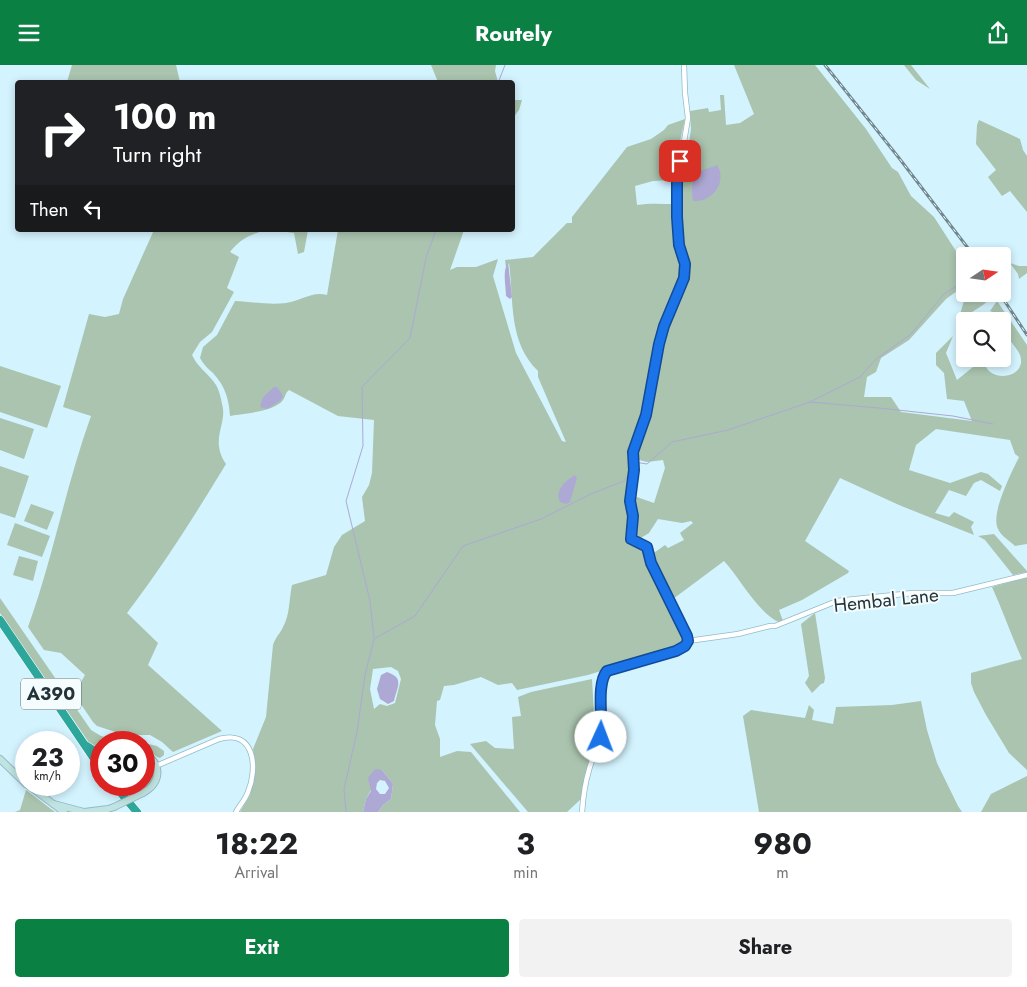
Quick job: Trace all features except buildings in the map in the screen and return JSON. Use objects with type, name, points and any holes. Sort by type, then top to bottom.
[{"type":"highway","name":"A390","points":[[0,619],[90,752]]},
{"type":"highway","points":[[84,743],[90,747]]},
{"type":"highway","points":[[123,796],[137,812]]},
{"type":"street","points":[[582,812],[588,770],[601,737],[602,715],[600,696],[604,675],[607,671],[676,651],[685,646],[688,641],[678,615],[651,563],[647,547],[631,539],[633,516],[630,501],[633,452],[646,415],[659,344],[664,326],[684,278],[685,264],[679,245],[677,183],[688,118],[684,65]]},
{"type":"street","name":"Hembal Lane","points":[[688,641],[738,634],[775,626],[837,601],[913,593],[953,593],[1027,575]]},
{"type":"street","points":[[54,804],[75,811],[109,809],[152,787],[157,777],[156,765],[229,737],[238,739],[250,749],[253,762],[250,789],[236,812]]},
{"type":"street","points":[[0,759],[15,773]]},
{"type":"street","points":[[43,796],[64,812]]},
{"type":"green space","points":[[72,65],[176,65],[180,80],[68,80]]},
{"type":"green space","points":[[431,65],[496,65],[495,71],[497,80],[437,80]]},
{"type":"green space","points":[[734,65],[815,65],[866,129],[892,168],[898,172],[911,196],[934,217],[956,251],[956,292],[946,299],[909,340],[881,358],[876,372],[867,377],[864,397],[891,397],[901,412],[972,421],[964,401],[947,399],[944,373],[936,365],[936,353],[953,336],[946,353],[957,380],[973,367],[986,367],[994,374],[1005,376],[1015,372],[1021,363],[1019,353],[1011,341],[1011,322],[1027,345],[1027,544],[1015,546],[1001,534],[996,522],[999,504],[1019,457],[1015,454],[1010,440],[936,429],[916,445],[909,470],[950,483],[981,472],[988,474],[1002,486],[1000,491],[981,480],[974,483],[966,496],[949,490],[935,513],[949,517],[954,512],[974,522],[971,527],[974,535],[899,505],[840,478],[805,541],[849,571],[802,600],[779,610],[783,621],[779,622],[764,611],[724,561],[673,599],[654,565],[651,555],[665,545],[668,548],[684,540],[680,533],[693,523],[691,521],[682,523],[658,519],[649,533],[639,539],[634,536],[631,495],[654,503],[665,468],[663,460],[647,462],[636,459],[638,443],[649,416],[665,334],[686,280],[688,267],[682,241],[682,190],[691,129],[690,111],[708,108],[709,112],[721,110],[720,95],[724,95],[726,125],[740,123],[754,114]]},
{"type":"green space","points":[[904,65],[911,65],[930,89],[916,80]]},
{"type":"green space","points":[[515,100],[522,100],[515,115]]},
{"type":"green space","points":[[685,119],[673,180],[653,181],[635,186],[637,205],[674,204],[677,247],[682,268],[679,281],[662,324],[644,412],[630,447],[630,480],[627,498],[629,543],[644,548],[684,635],[683,643],[679,647],[588,675],[517,690],[512,683],[498,685],[481,677],[444,686],[440,700],[437,701],[435,725],[440,739],[440,757],[457,751],[471,752],[520,812],[378,812],[391,799],[393,784],[382,770],[366,799],[363,812],[240,812],[250,795],[254,780],[255,764],[253,749],[266,717],[273,645],[287,617],[292,585],[326,575],[334,547],[342,535],[365,521],[362,497],[369,485],[372,473],[374,420],[338,416],[289,390],[283,400],[273,407],[230,416],[229,404],[223,388],[200,358],[203,347],[217,335],[235,301],[280,304],[316,294],[327,295],[338,232],[463,232],[450,270],[457,267],[476,267],[498,259],[493,276],[516,353],[562,441],[566,442],[538,377],[538,371],[528,360],[517,334],[512,306],[509,263],[506,267],[505,260],[533,257],[567,223],[572,223],[572,217],[627,147],[651,139],[668,125]],"holes":[[[391,667],[398,671],[401,679],[395,703],[387,706],[380,704],[374,709],[370,689],[373,669]]]},
{"type":"green space","points":[[979,120],[1020,139],[1027,156],[1027,212],[1010,191],[1002,196],[988,177],[996,170],[976,144]]},
{"type":"green space","points":[[153,232],[260,232],[246,238],[230,252],[239,257],[227,288],[234,292],[212,332],[200,342],[192,355],[197,364],[216,385],[220,394],[223,418],[219,447],[226,464],[178,540],[127,613],[158,643],[148,665],[222,731],[173,752],[155,738],[155,731],[113,731],[97,726],[74,694],[85,675],[61,653],[44,650],[28,627],[91,416],[63,407],[89,314],[105,317],[119,314],[123,299]]},
{"type":"green space","points":[[287,232],[308,232],[304,252],[298,254],[294,233]]},
{"type":"green space","points":[[1011,263],[1027,266],[1027,273],[1019,279]]},
{"type":"green space","points":[[963,303],[985,303],[972,312],[961,312]]},
{"type":"green space","points":[[996,303],[998,303],[1004,312],[990,311]]},
{"type":"green space","points":[[0,366],[61,386],[47,428],[0,412]]},
{"type":"green space","points":[[0,418],[34,429],[24,459],[0,450]]},
{"type":"green space","points":[[0,466],[29,476],[15,518],[0,513]]},
{"type":"green space","points":[[31,504],[54,512],[47,530],[24,521]]},
{"type":"green space","points":[[15,523],[50,536],[42,557],[7,545]]},
{"type":"green space","points":[[994,534],[1027,572],[1013,575],[985,540],[978,536]]},
{"type":"green space","points":[[19,556],[38,561],[33,581],[13,575]]},
{"type":"green space","points":[[1027,577],[1027,770],[1009,753],[986,715],[974,692],[971,683],[971,673],[1022,659],[992,587]]},
{"type":"green space","points":[[0,598],[93,731],[90,731],[90,744],[0,613]]},
{"type":"green space","points":[[815,613],[825,678],[824,683],[812,693],[805,683],[809,676],[801,624]]},
{"type":"green space","points":[[592,679],[595,732],[599,733],[584,781],[581,799],[567,812],[528,812],[470,744],[486,741],[495,748],[514,749],[512,717],[521,716],[518,697],[531,692]]},
{"type":"green space","points":[[921,701],[937,763],[962,812],[759,812],[743,716],[751,710],[805,718],[809,705],[814,710],[812,720],[833,724],[836,707],[892,705]]},
{"type":"green space","points":[[155,746],[164,751],[164,755],[160,758],[155,755]]},
{"type":"green space","points":[[1027,776],[1027,812],[981,812],[991,794]]},
{"type":"green space","points":[[24,796],[34,796],[55,812],[15,812],[20,810]]},
{"type":"shaded area","points":[[717,165],[721,178],[716,190],[706,199],[693,201],[692,189],[695,177],[701,171]]},
{"type":"shaded area","points":[[508,262],[512,297],[510,299],[506,296],[505,279],[505,270]]},
{"type":"shaded area","points":[[274,387],[277,387],[283,397],[267,409],[260,407],[263,397]]},
{"type":"shaded area","points":[[575,475],[577,478],[570,502],[566,504],[560,502],[560,490]]},
{"type":"shaded area","points":[[387,672],[393,674],[398,680],[394,701],[388,704],[380,699],[377,689],[381,675]]},
{"type":"shaded area","points":[[375,769],[382,770],[393,784],[391,799],[378,812],[363,812],[366,799],[371,791],[368,778]],"holes":[[[380,780],[385,781],[389,788],[385,794],[380,794],[376,789],[377,783]]]},
{"type":"waterway","points":[[499,80],[505,65]]},
{"type":"waterway","points":[[374,638],[370,601],[346,501],[363,446],[362,387],[410,338],[426,258],[435,232]]},
{"type":"waterway","points":[[810,402],[860,377],[875,360],[911,334],[944,294],[956,286]]},
{"type":"waterway","points":[[634,462],[647,464],[672,442],[728,430],[810,402],[953,416],[993,424]]},
{"type":"waterway","points":[[346,812],[344,789],[357,732],[365,675],[374,639],[415,616],[463,546],[541,519],[591,494],[624,481],[631,471]]},
{"type":"railway","points":[[825,65],[967,247]]},
{"type":"railway","points":[[1006,303],[1027,335]]},
{"type":"route","points":[[601,737],[601,684],[607,671],[676,651],[685,646],[688,641],[678,615],[651,563],[647,547],[631,539],[633,516],[630,501],[634,470],[633,452],[646,415],[659,344],[664,326],[684,278],[685,264],[679,245],[677,217],[677,183],[680,161]]}]
